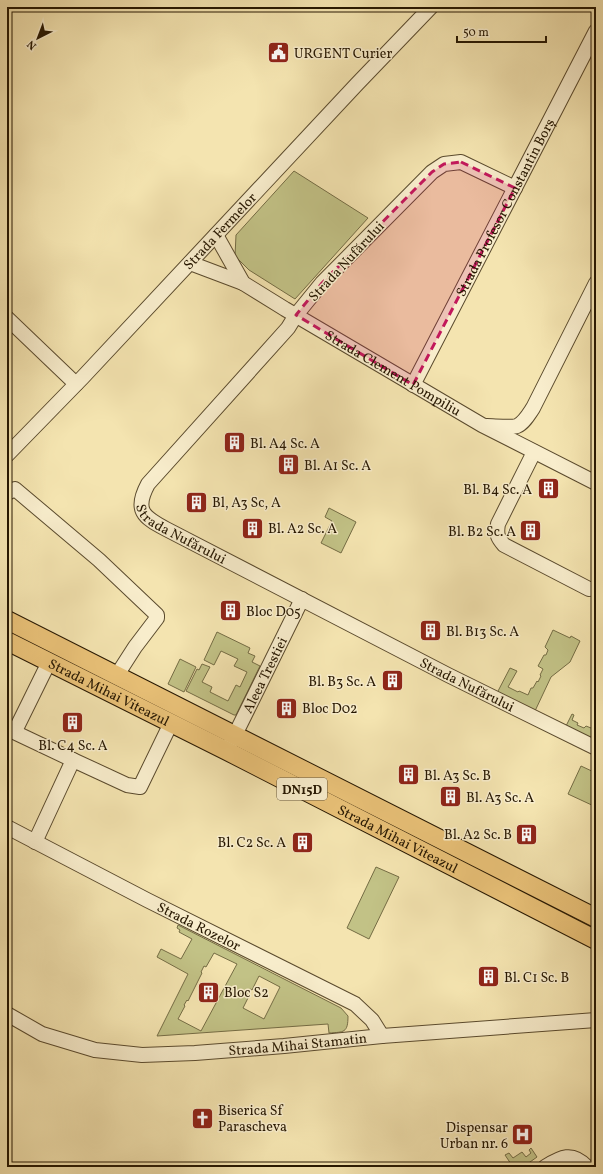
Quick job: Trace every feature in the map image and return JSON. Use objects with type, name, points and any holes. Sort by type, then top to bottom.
[{"type":"main road","name":"Strada Mihai Viteazul","points":[[7,620],[596,918]]},
{"type":"main road","name":"Strada Mihai Viteazul","points":[[7,641],[227,751],[596,940]]},
{"type":"main road","points":[[68,672],[77,655]]},
{"type":"street","name":"Strada Fermelor","points":[[7,454],[76,384],[431,7]]},
{"type":"street","name":"Strada Profesor Constantin Borș","points":[[413,385],[596,31]]},
{"type":"street","name":"Strada Nufărului","points":[[515,188],[461,162],[444,164],[432,172],[322,283],[296,315],[288,328],[148,484],[143,493],[141,502],[142,510],[150,520],[435,668],[596,748]]},
{"type":"street","name":"Strada Clement Pompiliu","points":[[216,235],[243,283],[482,425],[596,483]]},
{"type":"street","points":[[190,263],[243,283]]},
{"type":"street","points":[[482,425],[505,427],[517,426],[526,418],[533,408],[596,283]]},
{"type":"street","points":[[7,318],[76,384]]},
{"type":"street","points":[[534,452],[498,524],[498,538],[504,545],[589,589]]},
{"type":"street","points":[[7,494],[15,489],[99,560],[157,615],[117,675]]},
{"type":"street","name":"Aleea Trestiei","points":[[227,751],[302,599]]},
{"type":"street","points":[[49,662],[15,731],[16,733],[127,785],[140,787],[170,723]]},
{"type":"street","points":[[35,842],[73,760]]},
{"type":"street","name":"Strada Rozelor","points":[[7,827],[147,900],[355,1004],[372,1020],[382,1036]]},
{"type":"street","name":"Strada Mihai Stamatin","points":[[7,1014],[42,1034],[95,1050],[142,1055],[195,1053],[382,1036],[596,1020]]},
{"type":"street","points":[[544,1167],[559,1158],[568,1156],[582,1163]]},
{"type":"highlighted area","points":[[461,162],[515,188],[413,385],[296,315],[322,283],[432,172],[444,164]]},
{"type":"green space","points":[[294,171],[368,218],[295,299],[249,270],[235,256],[236,235]]},
{"type":"green space","points":[[329,508],[356,522],[341,553],[321,543],[332,521],[325,517]]},
{"type":"green space","points":[[553,630],[570,638],[571,636],[580,641],[570,662],[551,677],[535,711],[497,693],[510,668],[517,671],[508,687],[528,695],[531,688],[533,688],[537,681],[538,682],[541,676],[540,675],[543,669],[538,666],[544,655],[546,655],[548,650],[545,647]]},
{"type":"green space","points":[[217,632],[250,648],[248,653],[255,656],[252,662],[260,666],[236,715],[186,691],[197,669],[199,670],[202,664],[210,667],[202,682],[212,687],[210,692],[228,701],[236,685],[240,687],[247,672],[234,666],[238,659],[221,651],[214,665],[204,660]]},
{"type":"green space","points":[[180,659],[196,667],[184,692],[168,684]]},
{"type":"green space","points":[[572,714],[574,715],[572,720],[578,723],[577,725],[584,728],[586,726],[596,730],[596,741],[566,726]]},
{"type":"green space","points":[[581,766],[596,773],[596,807],[568,794]]},
{"type":"green space","points":[[455,855],[569,914],[570,917],[452,860]]},
{"type":"green space","points":[[376,867],[399,877],[369,939],[347,928]]},
{"type":"green space","points":[[178,925],[341,1008],[348,1016],[346,1029],[342,1032],[329,1033],[328,1024],[157,1036],[188,974],[157,957],[161,949],[181,959],[192,939],[179,932],[180,930],[177,928]],"holes":[[[214,953],[237,964],[201,1031],[178,1019],[202,973],[201,972],[204,966],[206,967]],[[259,976],[280,987],[264,1019],[243,1008],[249,996],[247,995],[250,989],[252,990]]]},
{"type":"green space","points":[[531,1148],[537,1157],[523,1167],[513,1167],[505,1155],[509,1153],[513,1158],[522,1152],[526,1157],[531,1153],[529,1150]]},
{"type":"place","name":"URGENT Curier","points":[[278,53]]},
{"type":"place","name":"Bl. A4 Sc. A","points":[[235,443]]},
{"type":"place","name":"Bl. A1 Sc. A","points":[[289,465]]},
{"type":"place","name":"Bl. B4 Sc. A","points":[[548,489]]},
{"type":"place","name":"Bl, A3 Sc, A","points":[[197,502]]},
{"type":"place","name":"Bl. A2 Sc. A","points":[[252,528]]},
{"type":"place","name":"Bl. B2 Sc. A","points":[[531,531]]},
{"type":"place","name":"Bloc D05","points":[[231,611]]},
{"type":"place","name":"Bl. B13 Sc. A","points":[[431,631]]},
{"type":"place","name":"Bl. B3 Sc. A","points":[[392,681]]},
{"type":"place","name":"Bloc D02","points":[[286,708]]},
{"type":"place","name":"Bl. C4 Sc. A","points":[[73,723]]},
{"type":"place","name":"Bl. A3 Sc. B","points":[[409,775]]},
{"type":"place","name":"Bl. A3 Sc. A","points":[[450,797]]},
{"type":"place","name":"Bl. A2 Sc. B","points":[[527,834]]},
{"type":"place","name":"Bl. C2 Sc. A","points":[[302,842]]},
{"type":"place","name":"Bl. C1 Sc. B","points":[[489,977]]},
{"type":"place","name":"Bloc S2","points":[[208,992]]},
{"type":"place","name":"Biserica Sf Parascheva","points":[[202,1118]]},
{"type":"place","name":"Dispensar Urban nr. 6","points":[[523,1135]]}]
